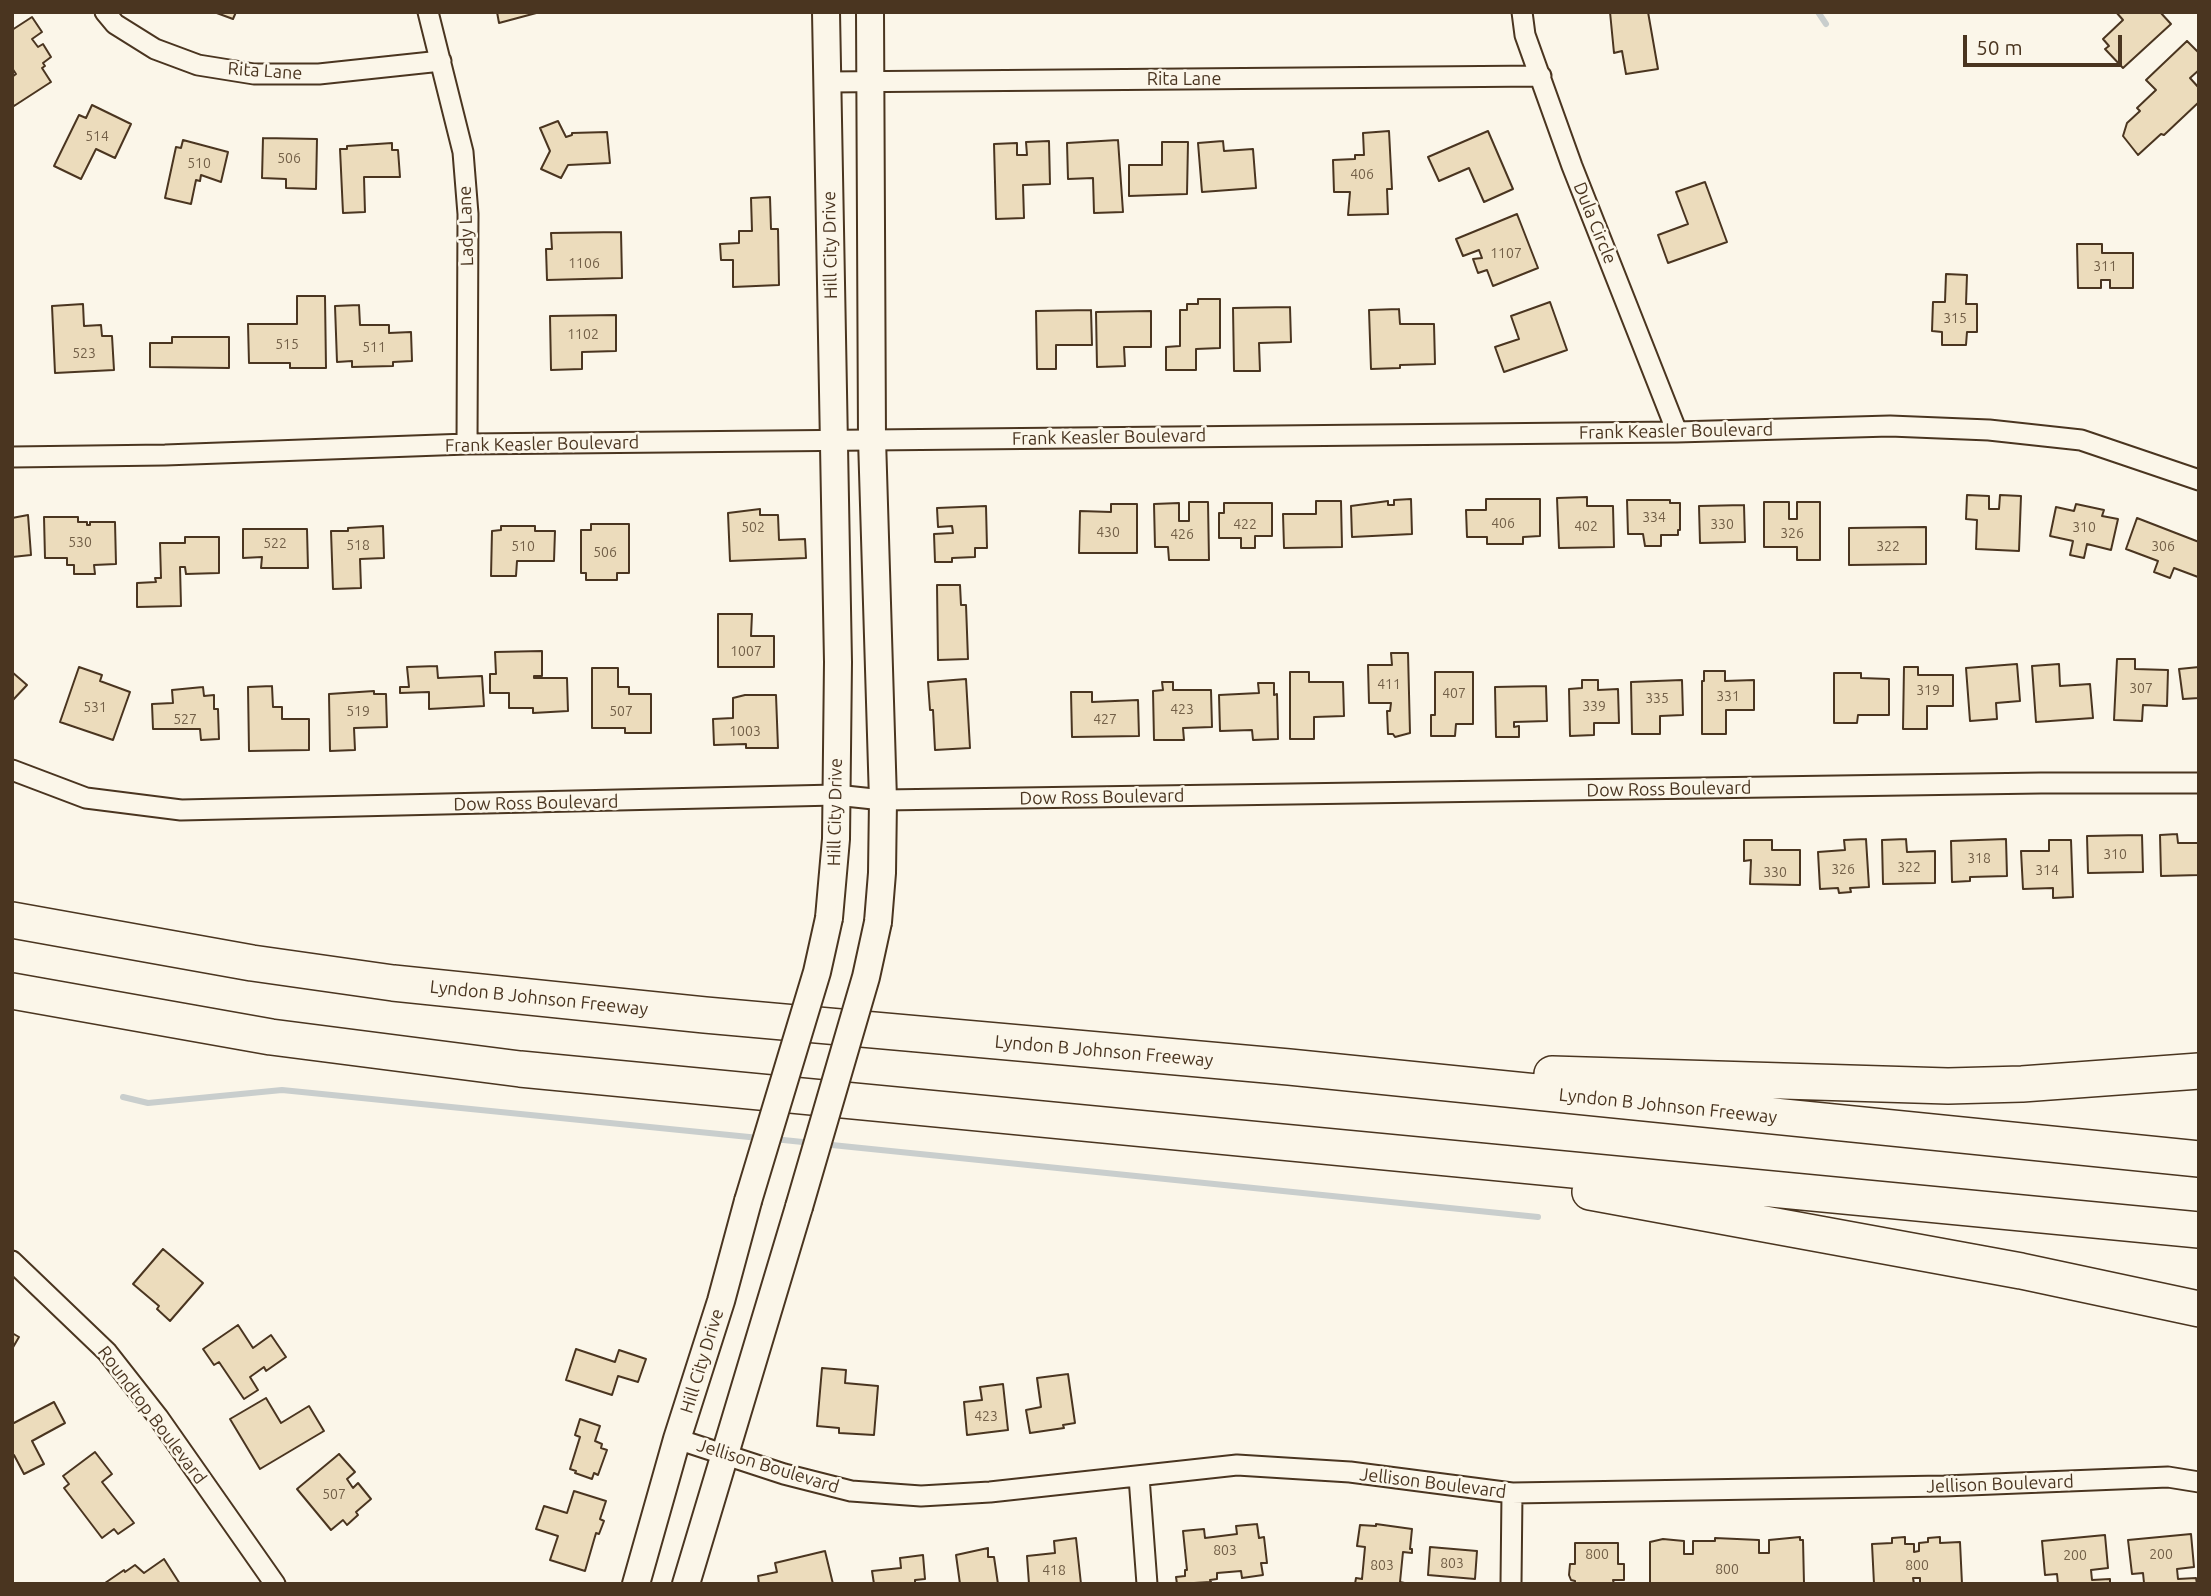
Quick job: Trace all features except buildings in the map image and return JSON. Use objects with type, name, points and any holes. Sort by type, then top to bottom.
[{"type":"highway","name":"Lyndon B Johnson Freeway","points":[[12,920],[239,961],[393,983],[692,1014],[1289,1067],[2199,1159]]},
{"type":"highway","points":[[12,991],[271,1037],[393,1054],[652,1083],[2199,1230]]},
{"type":"highway","points":[[1289,1067],[1948,1086],[2060,1082],[2199,1071]]},
{"type":"highway","points":[[1339,1148],[1995,1266],[2199,1309]]},
{"type":"street","name":"Rita Lane","points":[[105,12],[115,24],[155,49],[198,65],[254,74],[319,74],[441,61]]},
{"type":"street","name":"Lady Lane","points":[[428,12],[463,152],[468,214],[467,444]]},
{"type":"street","name":"Hill City Drive","points":[[636,1584],[817,972],[829,918],[836,839],[838,662],[826,12]]},
{"type":"street","points":[[686,1584],[866,977],[878,922],[883,800],[872,439],[870,12]]},
{"type":"street","name":"Dula Circle","points":[[1522,12],[1525,35],[1572,166],[1677,432]]},
{"type":"street","name":"Rita Lane","points":[[827,82],[1541,76]]},
{"type":"street","name":"Frank Keasler Boulevard","points":[[12,457],[178,455],[467,444],[1677,432],[1890,426],[1989,430],[2081,440],[2199,480]]},
{"type":"street","name":"Dow Ross Boulevard","points":[[12,770],[86,798],[181,810],[836,795],[883,800],[2199,783]]},
{"type":"street","name":"Roundtop Boulevard","points":[[12,1261],[107,1352],[158,1417],[275,1584]]},
{"type":"street","name":"Jellison Boulevard","points":[[677,1439],[784,1474],[851,1491],[921,1496],[990,1492],[1237,1465],[1350,1472],[1512,1493],[1944,1486],[2168,1477],[2199,1482]]},
{"type":"street","points":[[1139,1477],[1147,1584]]},
{"type":"street","points":[[1511,1584],[1512,1493]]},
{"type":"waterway","points":[[1818,12],[1826,24]]},
{"type":"waterway","points":[[123,1097],[148,1103],[282,1090],[759,1138]]},
{"type":"waterway","points":[[774,1139],[812,1143]]},
{"type":"waterway","points":[[822,1144],[1538,1217]]}]
